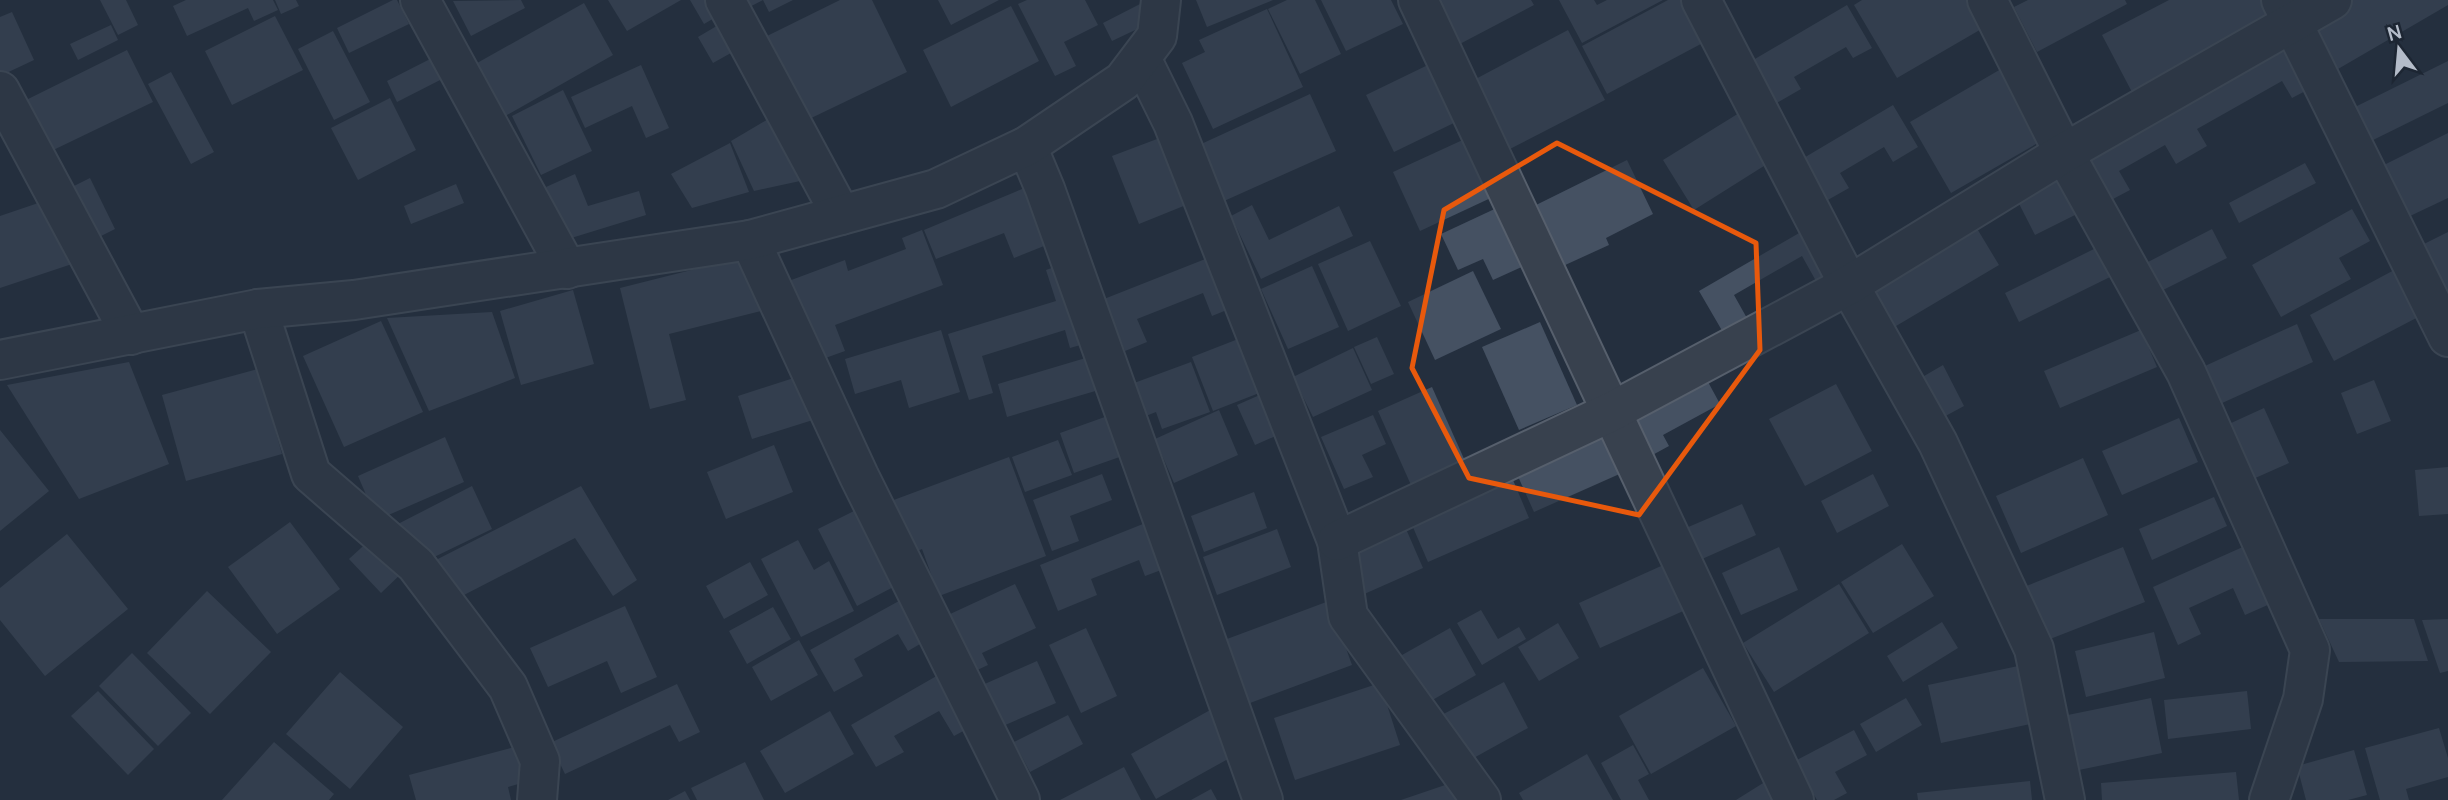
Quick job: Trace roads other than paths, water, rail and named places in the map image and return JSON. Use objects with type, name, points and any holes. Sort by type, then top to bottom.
[{"type":"street","points":[[420,0],[567,270]]},
{"type":"street","points":[[724,0],[841,215]]},
{"type":"street","points":[[0,360],[258,309],[354,300],[567,270],[750,240],[936,189],[1027,146],[1123,81],[1157,37],[1161,0]]},
{"type":"street","points":[[1418,0],[1794,800]]},
{"type":"street","points":[[1701,0],[1849,285],[1938,443],[2034,649],[2065,800]]},
{"type":"street","points":[[1987,0],[2064,153],[2186,372],[2310,650],[2303,699],[2269,800]]},
{"type":"street","points":[[1337,541],[1611,412],[1849,285],[2287,12],[2332,0]]},
{"type":"street","points":[[2287,12],[2448,337]]},
{"type":"street","points":[[1141,58],[1173,124],[1337,541],[1348,616],[1480,800]]},
{"type":"street","points":[[0,91],[131,335]]},
{"type":"street","points":[[1027,146],[1263,800]]},
{"type":"street","points":[[750,240],[859,475],[1020,800]]},
{"type":"street","points":[[258,309],[311,474],[416,565],[508,687],[540,761],[537,800]]}]
